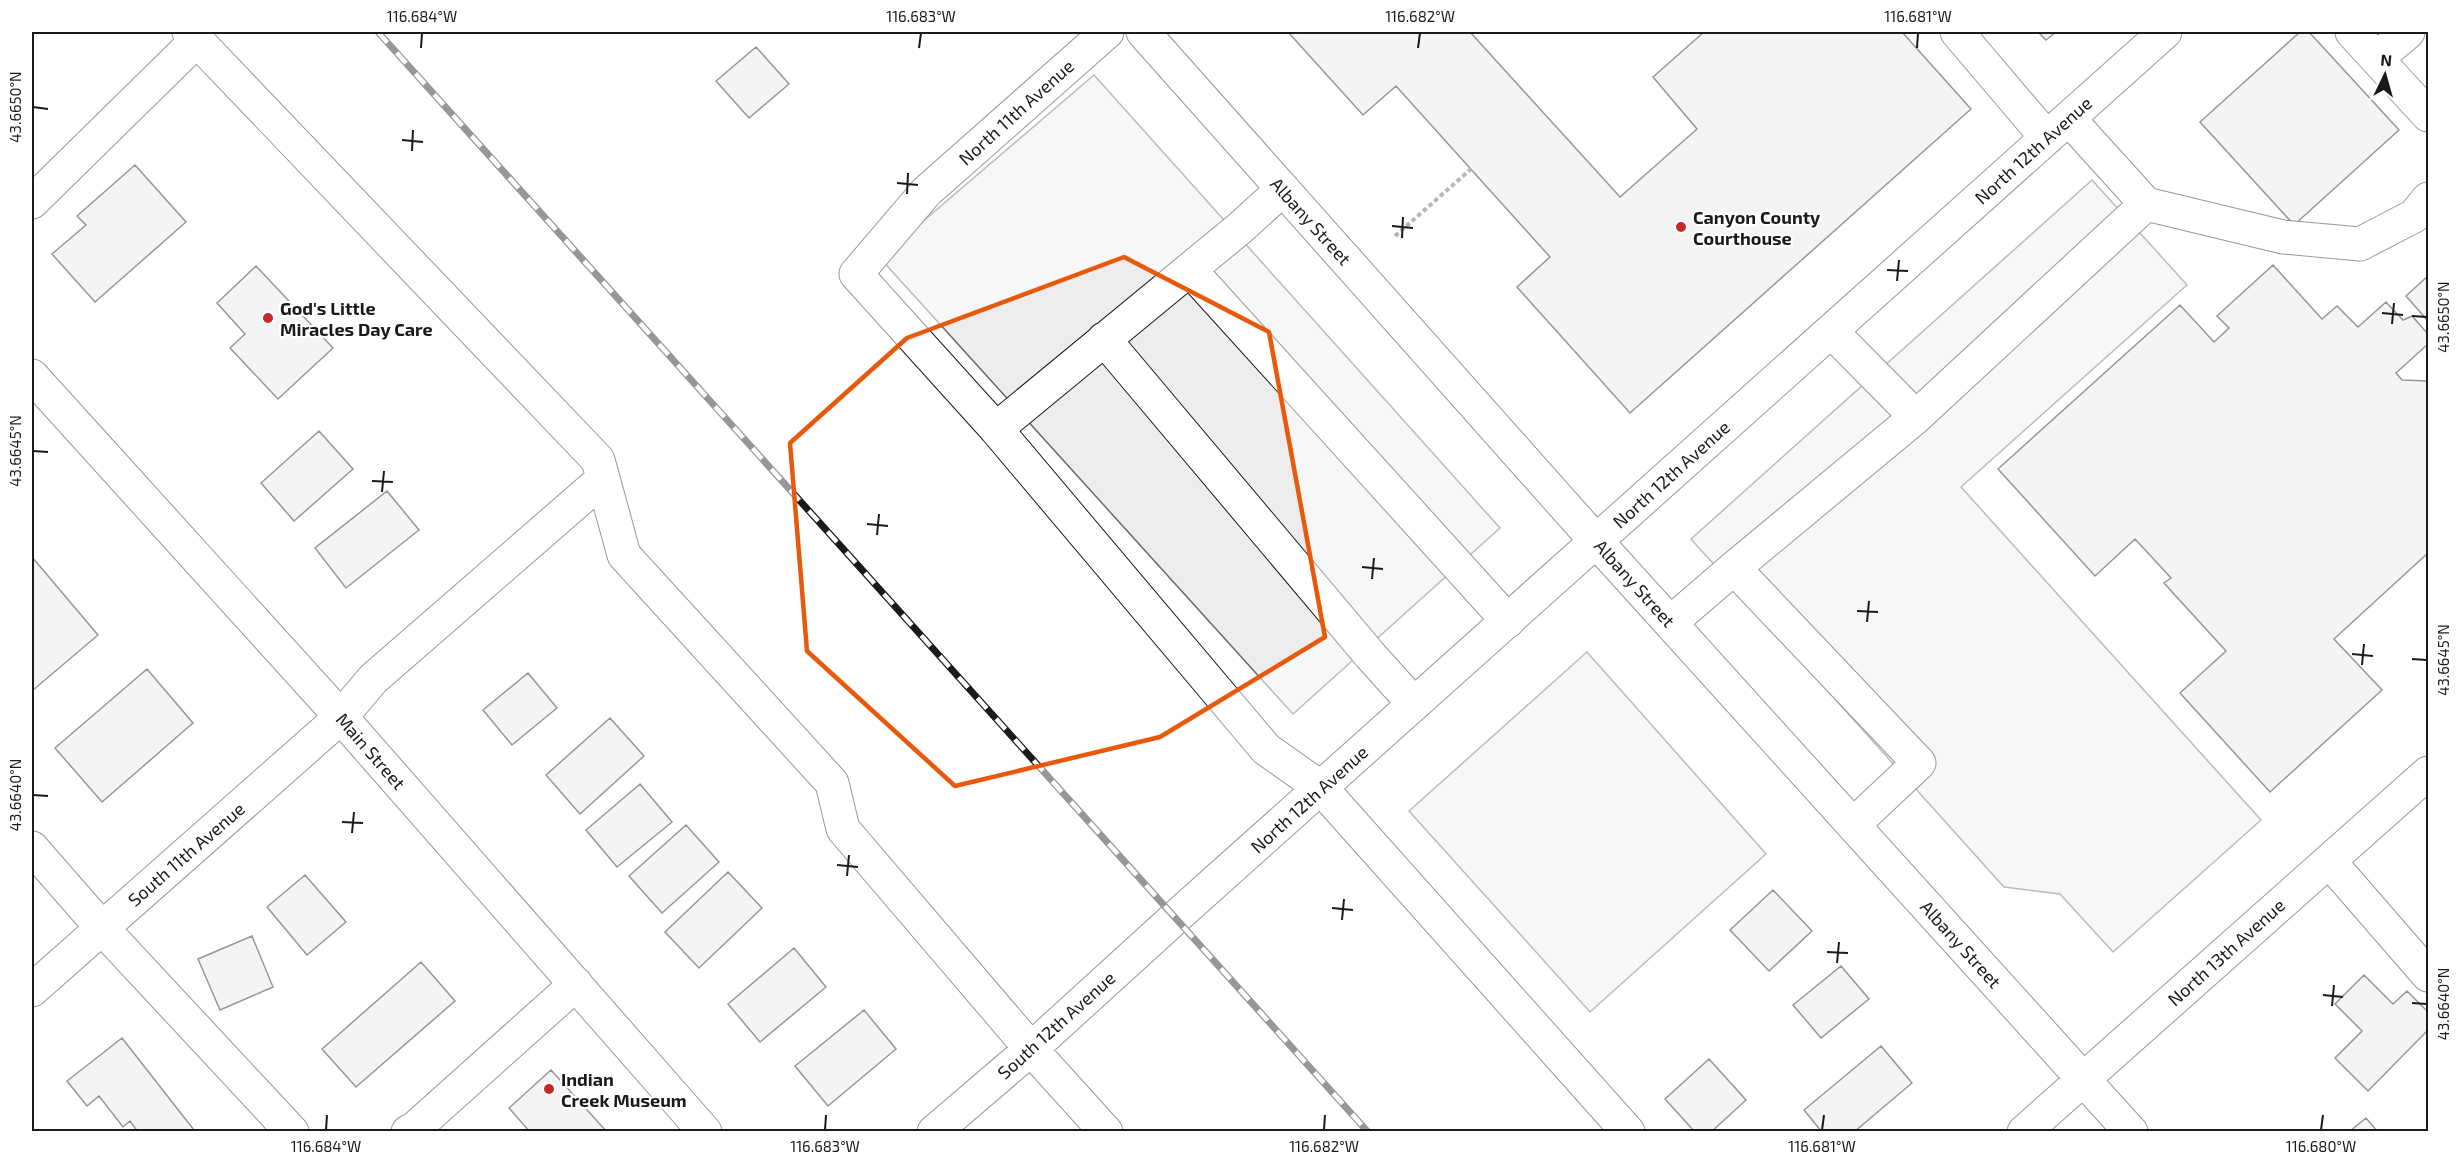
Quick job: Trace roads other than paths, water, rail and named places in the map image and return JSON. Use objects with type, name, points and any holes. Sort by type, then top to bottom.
[{"type":"street","name":"North 11th Avenue","points":[[996,429],[856,274],[926,192],[1107,32]]},
{"type":"street","name":"Albany Street","points":[[1143,32],[1596,541],[2131,1131]]},
{"type":"street","points":[[1957,32],[2058,128],[2146,204],[2283,237],[2360,244],[2414,216],[2428,200]]},
{"type":"street","name":"North 12th Avenue","points":[[1176,916],[2165,32]]},
{"type":"street","points":[[2352,32],[2428,115]]},
{"type":"street","points":[[2377,58],[2408,32]]},
{"type":"street","points":[[32,202],[193,36],[598,460],[624,555],[832,783],[843,829],[1031,1049],[1106,1131]]},
{"type":"street","points":[[1283,189],[1190,270],[996,429],[1266,749],[1321,788],[1628,1131]]},
{"type":"street","points":[[1670,623],[1916,417],[2146,204]]},
{"type":"street","points":[[1190,270],[1508,621]]},
{"type":"street","points":[[1832,331],[1916,417]]},
{"type":"street","points":[[1104,339],[1362,646],[1414,704]]},
{"type":"street","name":"Main Street","points":[[32,376],[341,717],[705,1131]]},
{"type":"street","name":"South 11th Avenue","points":[[32,990],[341,717],[373,679],[603,479]]},
{"type":"street","points":[[1734,568],[1919,763],[1853,825]]},
{"type":"street","name":"North 13th Avenue","points":[[2024,1131],[2428,773]]},
{"type":"street","points":[[32,848],[102,928],[292,1131]]},
{"type":"street","points":[[2329,861],[2428,975]]},
{"type":"street","name":"South 12th Avenue","points":[[934,1131],[1031,1049],[1176,916]]},
{"type":"street","points":[[408,1131],[414,1129],[576,984]]},
{"type":"railway","points":[[378,32],[1368,1132]]},
{"type":"place","name":"Canyon County Courthouse","points":[[1681,227]]},
{"type":"place","name":"God's Little Miracles Day Care","points":[[268,318]]},
{"type":"place","name":"Indian Creek Museum","points":[[549,1089]]}]
